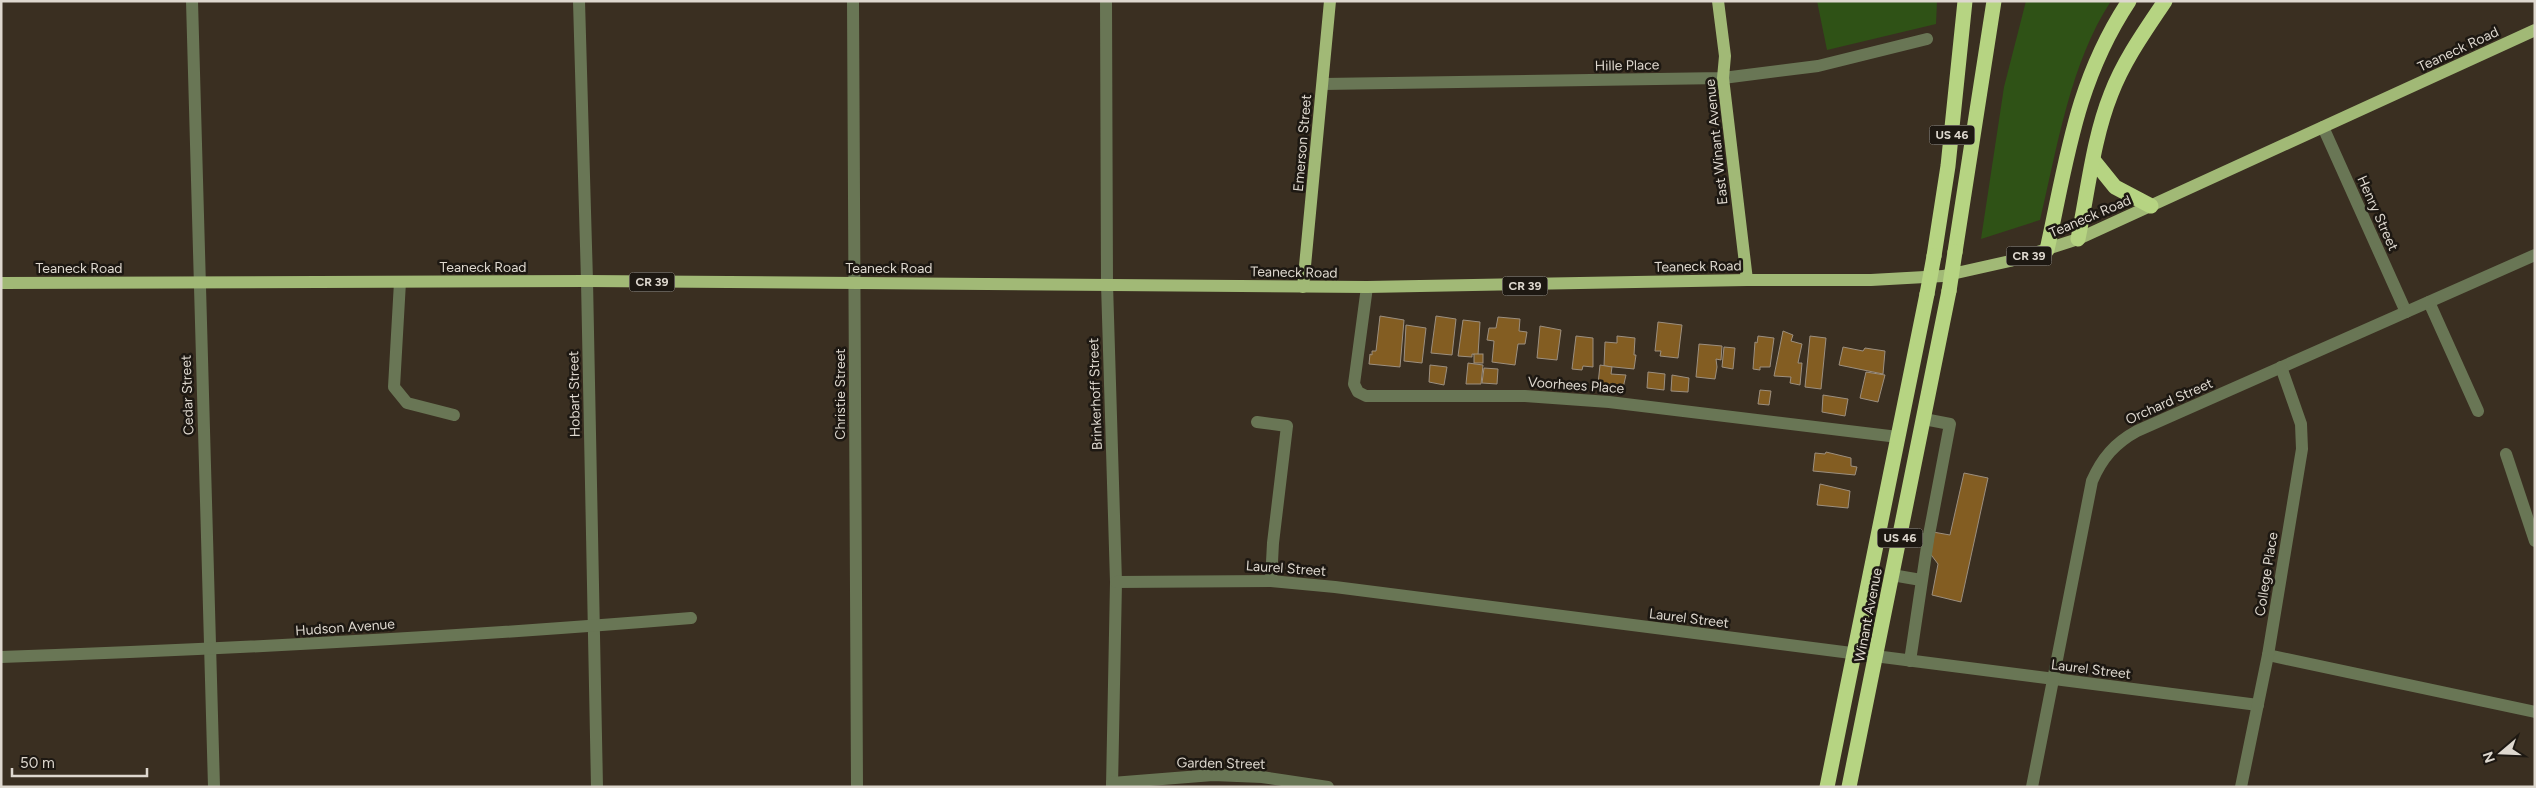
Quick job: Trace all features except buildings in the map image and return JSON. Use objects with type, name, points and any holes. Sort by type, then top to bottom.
[{"type":"highway","name":"US 46","points":[[1924,419],[1955,252],[1994,1]]},
{"type":"highway","points":[[1989,41],[2002,1]]},
{"type":"highway","points":[[2047,250],[2080,102],[2103,45],[2129,1]]},
{"type":"highway","points":[[2078,239],[2103,116],[2111,94],[2128,58],[2165,1]]},
{"type":"highway","name":"US 46","points":[[1898,437],[1927,294],[1948,166],[1964,5]]},
{"type":"highway","points":[[2094,161],[2115,187],[2151,206]]},
{"type":"highway","name":"Winant Avenue","points":[[1849,787],[1924,419]]},
{"type":"highway","name":"Winant Avenue","points":[[1827,787],[1898,437]]},
{"type":"main road","name":"Emerson Street","points":[[1303,287],[1330,1]]},
{"type":"main road","name":"East Winant Avenue","points":[[1718,1],[1725,56],[1723,78],[1746,280]]},
{"type":"main road","name":"Teaneck Road","points":[[1,283],[199,284],[587,281],[1367,287],[1746,280],[1871,280],[1943,276],[2010,261],[2078,239],[2535,30]]},
{"type":"street","name":"Cedar Street","points":[[192,1],[214,787]]},
{"type":"street","name":"Hobart Street","points":[[579,1],[587,281],[597,787]]},
{"type":"street","name":"Christie Street","points":[[853,1],[857,787]]},
{"type":"street","name":"Brinkerhoff Street","points":[[1106,1],[1107,284],[1116,582],[1112,785]]},
{"type":"street","name":"Hille Place","points":[[1323,84],[1723,78],[1818,66],[1927,39]]},
{"type":"street","name":"Henry Street","points":[[2323,127],[2406,312]]},
{"type":"street","name":"Orchard Street","points":[[2032,787],[2092,481],[2099,464],[2111,449],[2126,437],[2535,255]]},
{"type":"street","points":[[400,282],[394,387],[407,402],[454,415]]},
{"type":"street","name":"Voorhees Place","points":[[1367,287],[1354,384],[1358,392],[1366,396],[1525,396],[1609,402],[1898,437]]},
{"type":"street","points":[[2429,302],[2478,412]]},
{"type":"street","name":"College Place","points":[[2241,787],[2268,655],[2302,449],[2301,424],[2281,367]]},
{"type":"street","points":[[1910,661],[1921,580],[1950,424],[1924,419]]},
{"type":"street","points":[[1257,422],[1287,426],[1273,543],[1271,581]]},
{"type":"street","points":[[2506,454],[2535,541]]},
{"type":"street","points":[[1900,535],[1928,540]]},
{"type":"street","points":[[1892,575],[1921,580]]},
{"type":"street","name":"Laurel Street","points":[[1116,582],[1271,581],[1334,587],[2258,705]]},
{"type":"street","name":"Hudson Avenue","points":[[1,657],[211,650],[691,618]]},
{"type":"street","points":[[2268,655],[2535,712]]},
{"type":"street","name":"Garden Street","points":[[1112,785],[1213,776],[1262,777],[1328,787]]},
{"type":"green space","points":[[1817,1],[1937,1],[1936,24],[1827,50]]},
{"type":"green space","points":[[2026,1],[2111,1],[2085,51],[2075,79],[2066,107],[2040,220],[1981,239],[2004,87]]}]
